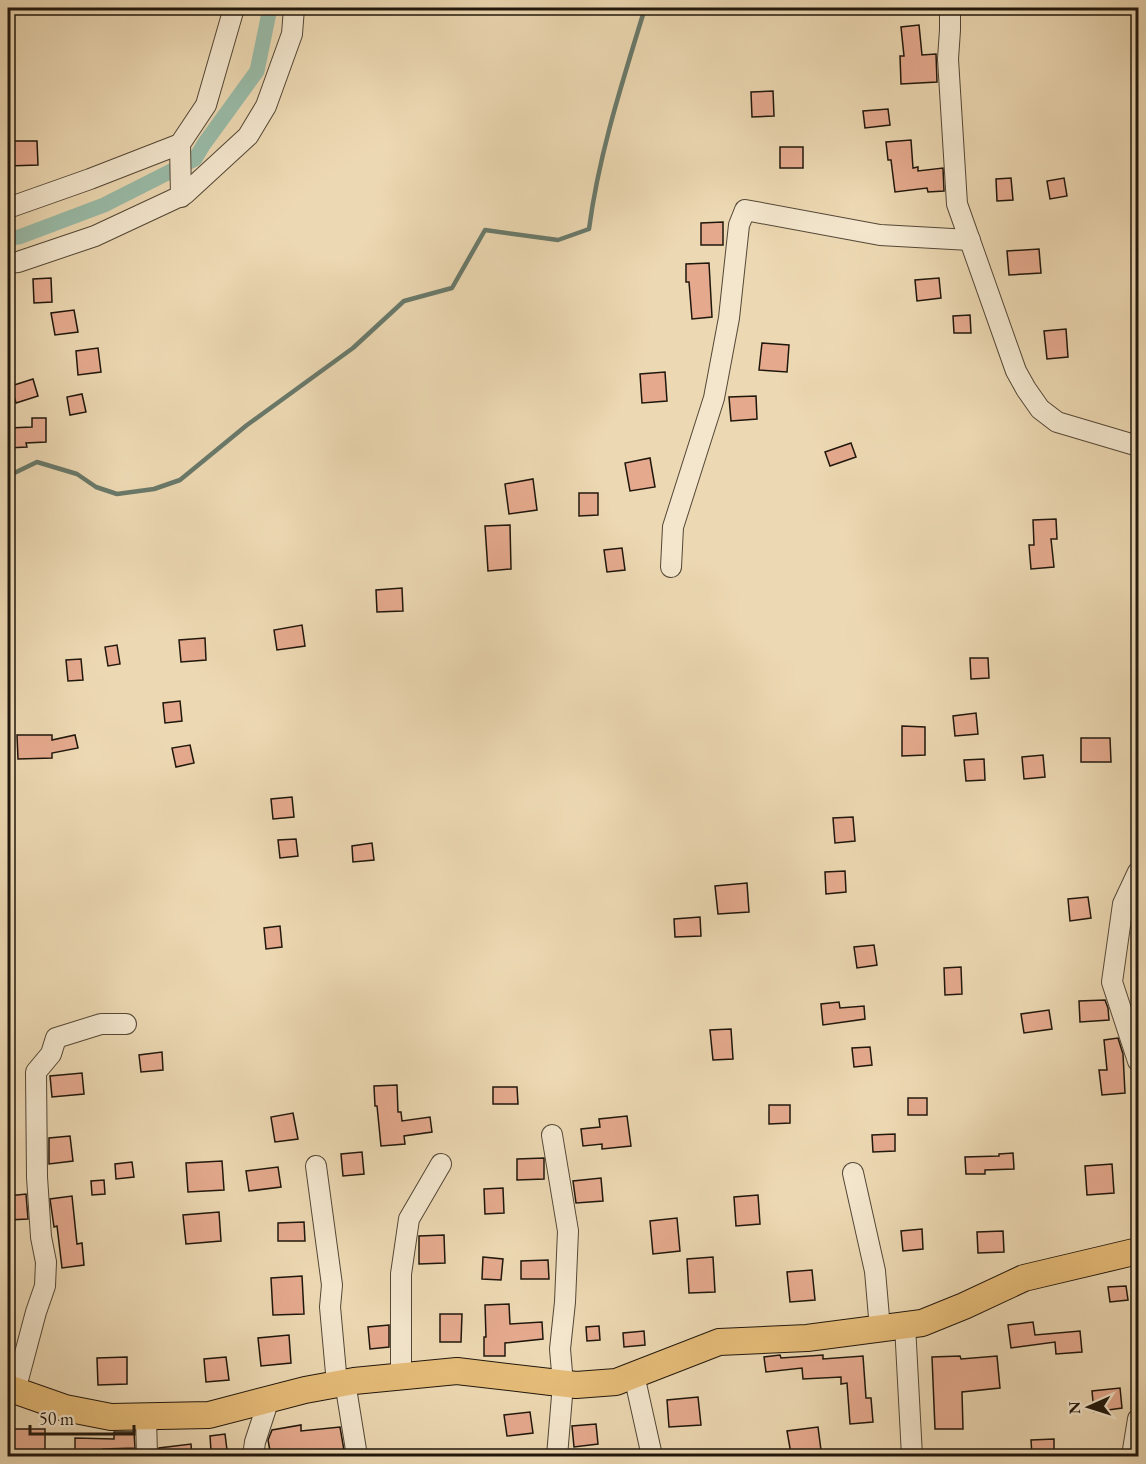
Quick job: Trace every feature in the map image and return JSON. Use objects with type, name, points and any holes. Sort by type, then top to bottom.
[{"type":"main road","points":[[11,1390],[65,1408],[111,1417],[208,1415],[341,1383],[457,1371],[576,1385],[616,1382],[719,1342],[807,1338],[922,1323],[1024,1278],[1138,1251]]},
{"type":"street","points":[[181,196],[180,144],[206,105],[234,8]]},
{"type":"street","points":[[8,263],[18,262],[95,236],[185,194],[248,136],[266,106],[292,34],[294,8]]},
{"type":"street","points":[[950,8],[948,59],[957,204],[1016,371],[1040,409],[1057,422],[1138,446]]},
{"type":"street","points":[[8,208],[180,144]]},
{"type":"street","points":[[671,567],[673,527],[714,398],[729,318],[739,225],[745,210],[880,235],[970,240]]},
{"type":"street","points":[[1138,872],[1123,904],[1112,982],[1138,1061]]},
{"type":"street","points":[[11,1390],[45,1286],[46,1262],[40,1237],[37,1177],[36,1072],[51,1054],[56,1038],[102,1024],[126,1024]]},
{"type":"street","points":[[552,1135],[568,1231],[565,1302],[560,1349],[563,1384],[557,1456]]},
{"type":"street","points":[[401,1376],[400,1274],[409,1219],[441,1164]]},
{"type":"street","points":[[316,1166],[332,1285],[330,1307],[341,1383],[357,1456]]},
{"type":"street","points":[[853,1173],[875,1271],[893,1327],[912,1456]]},
{"type":"street","points":[[634,1375],[652,1456]]},
{"type":"street","points":[[253,1456],[255,1442],[269,1399]]},
{"type":"street","points":[[146,1416],[147,1456]]},
{"type":"street","points":[[1132,1456],[1138,1419]]},
{"type":"building","points":[[919,25],[922,55],[936,54],[937,82],[901,84],[900,56],[904,56],[901,27]]},
{"type":"building","points":[[773,91],[774,116],[752,117],[751,92]]},
{"type":"building","points":[[888,109],[890,125],[865,128],[863,111]]},
{"type":"building","points":[[911,140],[913,168],[918,167],[918,171],[943,168],[944,191],[928,192],[927,188],[895,192],[886,142]]},
{"type":"building","points":[[8,141],[37,141],[38,165],[8,166]]},
{"type":"building","points":[[780,147],[803,147],[803,168],[780,168]]},
{"type":"building","points":[[1011,178],[1013,200],[997,201],[996,179]]},
{"type":"building","points":[[1064,178],[1067,196],[1050,199],[1047,181]]},
{"type":"building","points":[[723,222],[723,245],[701,245],[701,223]]},
{"type":"building","points":[[1039,249],[1041,273],[1009,275],[1007,251]]},
{"type":"building","points":[[709,263],[712,317],[692,319],[689,282],[686,282],[686,264]]},
{"type":"building","points":[[51,278],[52,302],[34,303],[33,279]]},
{"type":"building","points":[[939,278],[941,298],[917,301],[915,280]]},
{"type":"building","points":[[74,310],[78,332],[55,335],[51,313]]},
{"type":"building","points":[[970,315],[971,333],[954,333],[953,316]]},
{"type":"building","points":[[1066,329],[1068,357],[1047,359],[1044,331]]},
{"type":"building","points":[[762,343],[789,345],[787,372],[759,370]]},
{"type":"building","points":[[98,348],[101,372],[78,375],[76,351]]},
{"type":"building","points":[[665,372],[667,401],[642,403],[640,374]]},
{"type":"building","points":[[33,379],[38,396],[16,403],[11,386]]},
{"type":"building","points":[[82,394],[86,412],[70,415],[67,397]]},
{"type":"building","points":[[756,396],[757,419],[731,421],[729,397]]},
{"type":"building","points":[[32,418],[46,418],[46,442],[26,443],[27,447],[8,448],[8,428],[32,427]]},
{"type":"building","points":[[851,443],[856,457],[830,466],[825,452]]},
{"type":"building","points":[[650,458],[655,487],[630,491],[625,463]]},
{"type":"building","points":[[533,479],[537,510],[509,514],[505,484]]},
{"type":"building","points":[[579,493],[598,493],[598,515],[579,516]]},
{"type":"building","points":[[1056,519],[1057,539],[1051,539],[1054,567],[1031,569],[1029,545],[1034,545],[1033,520]]},
{"type":"building","points":[[510,525],[511,569],[488,571],[485,526]]},
{"type":"building","points":[[622,548],[625,570],[607,572],[604,550]]},
{"type":"building","points":[[402,588],[403,611],[377,612],[376,590]]},
{"type":"building","points":[[302,625],[305,646],[277,650],[274,630]]},
{"type":"building","points":[[205,638],[206,660],[181,662],[179,640]]},
{"type":"building","points":[[117,645],[120,664],[108,666],[105,647]]},
{"type":"building","points":[[970,658],[988,658],[989,678],[971,679]]},
{"type":"building","points":[[81,659],[83,680],[68,681],[66,660]]},
{"type":"building","points":[[180,701],[182,721],[165,723],[163,703]]},
{"type":"building","points":[[976,713],[978,734],[955,736],[953,716]]},
{"type":"building","points":[[902,726],[925,727],[925,755],[902,756]]},
{"type":"building","points":[[17,735],[52,735],[52,740],[75,735],[78,748],[52,753],[52,758],[18,759]]},
{"type":"building","points":[[1081,738],[1110,738],[1111,762],[1081,762]]},
{"type":"building","points":[[190,745],[194,763],[176,767],[172,748]]},
{"type":"building","points":[[1043,755],[1045,777],[1024,779],[1022,757]]},
{"type":"building","points":[[984,759],[985,780],[966,781],[964,760]]},
{"type":"building","points":[[292,797],[294,817],[273,819],[271,799]]},
{"type":"building","points":[[853,817],[855,841],[835,843],[833,818]]},
{"type":"building","points":[[296,839],[298,856],[280,858],[278,840]]},
{"type":"building","points":[[372,843],[374,860],[353,862],[352,846]]},
{"type":"building","points":[[845,871],[846,892],[826,894],[825,872]]},
{"type":"building","points":[[747,883],[749,912],[718,914],[715,886]]},
{"type":"building","points":[[1088,897],[1091,918],[1070,921],[1068,899]]},
{"type":"building","points":[[700,917],[701,936],[675,937],[674,919]]},
{"type":"building","points":[[280,926],[282,947],[266,949],[264,928]]},
{"type":"building","points":[[874,945],[877,965],[857,968],[854,947]]},
{"type":"building","points":[[961,967],[962,994],[945,995],[944,968]]},
{"type":"building","points":[[1105,1000],[1109,1020],[1080,1022],[1079,1001]]},
{"type":"building","points":[[839,1002],[840,1008],[864,1006],[865,1019],[823,1025],[821,1004]]},
{"type":"building","points":[[1049,1010],[1052,1029],[1024,1033],[1021,1014]]},
{"type":"building","points":[[731,1029],[733,1059],[713,1060],[710,1030]]},
{"type":"building","points":[[1118,1038],[1123,1054],[1125,1093],[1102,1095],[1099,1070],[1107,1070],[1104,1040]]},
{"type":"building","points":[[870,1047],[872,1065],[854,1067],[852,1048]]},
{"type":"building","points":[[162,1052],[163,1070],[141,1072],[139,1055]]},
{"type":"building","points":[[82,1073],[84,1094],[52,1097],[50,1076]]},
{"type":"building","points":[[397,1085],[398,1112],[401,1112],[402,1121],[430,1117],[432,1132],[404,1136],[405,1144],[381,1146],[374,1086]]},
{"type":"building","points":[[493,1087],[517,1087],[518,1104],[493,1104]]},
{"type":"building","points":[[908,1098],[927,1098],[927,1115],[908,1115]]},
{"type":"building","points":[[769,1105],[790,1105],[790,1123],[769,1124]]},
{"type":"building","points":[[293,1113],[298,1139],[275,1142],[271,1117]]},
{"type":"building","points":[[627,1116],[631,1146],[602,1149],[602,1144],[583,1146],[581,1129],[600,1127],[599,1119]]},
{"type":"building","points":[[895,1134],[895,1151],[873,1152],[872,1135]]},
{"type":"building","points":[[70,1136],[73,1161],[49,1164],[49,1138]]},
{"type":"building","points":[[362,1152],[364,1174],[343,1176],[341,1154]]},
{"type":"building","points":[[1013,1153],[1014,1169],[985,1170],[985,1174],[966,1174],[965,1157],[999,1156],[999,1154]]},
{"type":"building","points":[[544,1158],[544,1179],[517,1180],[517,1159]]},
{"type":"building","points":[[222,1161],[224,1190],[188,1192],[186,1163]]},
{"type":"building","points":[[132,1162],[134,1177],[116,1179],[115,1164]]},
{"type":"building","points":[[1112,1164],[1114,1193],[1087,1195],[1085,1166]]},
{"type":"building","points":[[278,1167],[281,1187],[249,1191],[246,1171]]},
{"type":"building","points":[[601,1178],[603,1201],[576,1203],[573,1181]]},
{"type":"building","points":[[104,1180],[105,1194],[92,1195],[91,1181]]},
{"type":"building","points":[[503,1188],[504,1213],[485,1214],[484,1189]]},
{"type":"building","points":[[26,1194],[28,1219],[8,1220],[8,1196]]},
{"type":"building","points":[[758,1195],[760,1224],[736,1226],[734,1197]]},
{"type":"building","points":[[72,1196],[77,1244],[82,1243],[84,1265],[62,1268],[57,1226],[54,1227],[50,1199]]},
{"type":"building","points":[[219,1212],[221,1241],[186,1244],[183,1215]]},
{"type":"building","points":[[677,1218],[680,1251],[653,1254],[650,1221]]},
{"type":"building","points":[[304,1222],[305,1241],[278,1241],[278,1223]]},
{"type":"building","points":[[922,1229],[923,1249],[903,1251],[901,1231]]},
{"type":"building","points":[[1003,1231],[1004,1252],[978,1253],[977,1232]]},
{"type":"building","points":[[444,1235],[445,1263],[419,1264],[419,1236]]},
{"type":"building","points":[[483,1257],[503,1259],[501,1280],[482,1279]]},
{"type":"building","points":[[713,1257],[715,1292],[689,1293],[687,1259]]},
{"type":"building","points":[[548,1260],[549,1279],[521,1279],[521,1261]]},
{"type":"building","points":[[812,1270],[815,1300],[790,1302],[787,1272]]},
{"type":"building","points":[[302,1276],[304,1314],[273,1315],[271,1278]]},
{"type":"building","points":[[1126,1286],[1128,1300],[1110,1302],[1108,1287]]},
{"type":"building","points":[[509,1304],[510,1324],[542,1322],[543,1339],[505,1343],[505,1356],[484,1356],[485,1305]]},
{"type":"building","points":[[440,1314],[462,1314],[461,1342],[440,1342]]},
{"type":"building","points":[[1033,1322],[1035,1335],[1080,1331],[1082,1352],[1056,1354],[1055,1342],[1011,1348],[1008,1325]]},
{"type":"building","points":[[389,1325],[389,1347],[370,1349],[368,1327]]},
{"type":"building","points":[[599,1326],[600,1340],[587,1341],[586,1327]]},
{"type":"building","points":[[644,1331],[645,1345],[624,1347],[623,1333]]},
{"type":"building","points":[[289,1335],[291,1363],[261,1366],[258,1338]]},
{"type":"building","points":[[780,1355],[781,1358],[823,1355],[823,1359],[863,1356],[866,1398],[871,1398],[873,1422],[850,1424],[847,1383],[841,1384],[841,1377],[803,1379],[802,1368],[766,1372],[764,1357]]},
{"type":"building","points":[[960,1356],[961,1359],[997,1356],[1000,1388],[962,1392],[963,1429],[935,1429],[932,1357]]},
{"type":"building","points":[[127,1357],[127,1384],[98,1385],[97,1358]]},
{"type":"building","points":[[226,1357],[229,1380],[206,1382],[204,1359]]},
{"type":"building","points":[[1120,1388],[1122,1408],[1094,1412],[1092,1391]]},
{"type":"building","points":[[698,1397],[701,1425],[669,1427],[667,1400]]},
{"type":"building","points":[[530,1412],[533,1433],[507,1436],[504,1415]]},
{"type":"building","points":[[596,1424],[598,1444],[574,1447],[572,1426]]},
{"type":"building","points":[[301,1425],[301,1431],[340,1427],[345,1456],[271,1456],[268,1440],[272,1430]]},
{"type":"building","points":[[818,1427],[821,1450],[791,1454],[787,1431]]},
{"type":"building","points":[[14,1429],[45,1429],[45,1452],[14,1452]]},
{"type":"building","points":[[114,1432],[134,1432],[135,1448],[103,1449],[102,1456],[75,1456],[75,1438],[114,1439]]},
{"type":"building","points":[[225,1434],[227,1450],[211,1451],[210,1436]]},
{"type":"building","points":[[1054,1439],[1054,1456],[1032,1456],[1031,1440]]},
{"type":"building","points":[[191,1444],[192,1456],[159,1456],[159,1448]]},
{"type":"waterway","points":[[8,238],[19,237],[104,205],[195,159],[257,71],[270,8]]},
{"type":"waterway","points":[[8,476],[37,462],[77,474],[96,487],[117,494],[154,489],[180,480],[247,425],[353,348],[404,301],[452,288],[485,230],[558,240],[589,229],[605,145],[645,8]]}]
